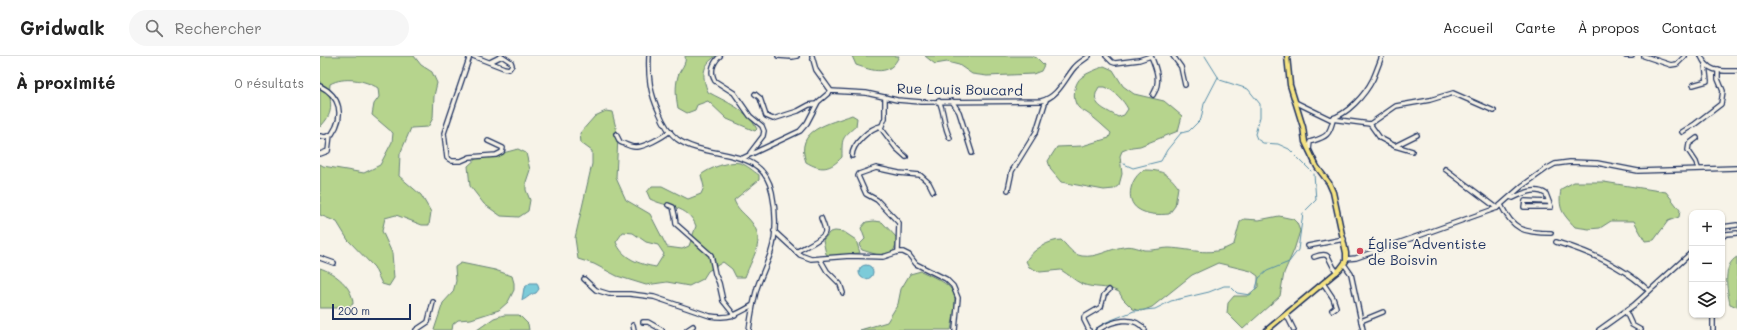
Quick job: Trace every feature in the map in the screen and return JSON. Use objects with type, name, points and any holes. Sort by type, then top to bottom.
[{"type":"main road","points":[[1266,330],[1337,272],[1344,264],[1346,259],[1344,238],[1331,188],[1317,167],[1309,150],[1288,77],[1287,56]]},
{"type":"street","points":[[488,141],[503,148],[502,152],[496,156],[470,157],[461,161],[452,161],[447,158],[444,133],[471,56],[508,69],[512,65],[511,62],[502,56],[490,62]]},
{"type":"street","points":[[649,56],[650,91],[662,119],[670,131],[679,140],[690,145],[743,158],[761,171],[769,183],[774,202],[774,230],[771,250],[753,304],[749,330]]},
{"type":"street","points":[[720,56],[714,62],[712,71],[713,78],[715,81],[734,93],[750,116],[762,126],[764,131],[763,136],[749,154]]},
{"type":"street","points":[[778,56],[792,58],[797,56]]},
{"type":"street","points":[[743,158],[800,131],[807,123],[816,104],[831,90],[817,72],[812,56]]},
{"type":"street","points":[[1008,190],[1012,171],[1036,132],[1046,100],[1060,88],[1077,65],[1089,56]]},
{"type":"street","points":[[1106,56],[1115,63],[1139,60],[1151,56],[1156,68],[1158,82],[1157,88],[1153,95]]},
{"type":"street","points":[[1173,56],[1181,67],[1185,85]]},
{"type":"street","points":[[1331,120],[1350,108],[1370,84],[1382,56]]},
{"type":"street","points":[[1626,56],[1632,56]]},
{"type":"street","points":[[1644,56],[1671,65],[1677,64],[1686,56]]},
{"type":"street","points":[[1693,85],[1707,81],[1705,64],[1701,56]]},
{"type":"street","points":[[1705,64],[1708,67],[1718,70],[1737,71]]},
{"type":"street","points":[[1682,132],[1721,104],[1722,91],[1718,79],[1718,70]]},
{"type":"street","points":[[320,86],[328,90],[333,95],[340,111],[338,121],[330,135],[328,150],[320,154]]},
{"type":"street","name":"Rue Louis Boucard","points":[[831,90],[866,93],[921,102],[1033,102],[1046,100]]},
{"type":"street","points":[[1295,102],[1331,120],[1370,124],[1396,106],[1430,100],[1452,93],[1494,111]]},
{"type":"street","points":[[755,94],[760,98],[766,116],[773,119],[809,105],[816,104]]},
{"type":"street","points":[[852,156],[852,152],[860,141],[876,127],[881,126],[885,118],[885,97]]},
{"type":"street","points":[[939,101],[945,129],[950,138]]},
{"type":"street","points":[[952,101],[959,112],[972,153]]},
{"type":"street","points":[[1309,150],[1310,142],[1324,138],[1329,133],[1331,120]]},
{"type":"street","points":[[1370,124],[1380,138],[1395,146],[1412,151]]},
{"type":"street","points":[[881,126],[882,130],[896,148],[906,157]]},
{"type":"street","points":[[616,134],[620,142],[635,147],[645,145],[662,137],[670,131]]},
{"type":"street","points":[[320,136],[330,135]]},
{"type":"street","points":[[1395,146],[1417,135]]},
{"type":"street","points":[[1697,138],[1689,144],[1688,150],[1698,168]]},
{"type":"street","points":[[1346,259],[1356,258],[1496,208],[1546,169],[1555,164],[1570,162],[1597,163],[1638,171],[1737,168]]},
{"type":"street","points":[[898,252],[900,225],[877,200],[866,194],[858,176],[859,174],[876,168],[898,173],[920,175],[931,185],[933,191]]},
{"type":"street","points":[[1445,169],[1496,208]]},
{"type":"street","points":[[1510,196],[1513,198],[1520,194],[1538,191],[1546,194],[1549,202],[1551,208],[1524,207],[1525,201],[1549,202]]},
{"type":"street","points":[[1501,204],[1509,219],[1519,228],[1533,233],[1551,233]]},
{"type":"street","points":[[668,205],[673,208],[675,212],[676,224],[711,255],[723,301],[735,316]]},
{"type":"street","points":[[796,252],[825,234],[826,231],[821,218]]},
{"type":"street","points":[[1725,227],[1737,225]]},
{"type":"street","points":[[774,230],[796,252],[806,258],[820,259],[850,256],[883,257],[898,252],[903,252],[916,264],[946,279],[953,286],[958,298],[955,330]]},
{"type":"street","points":[[1725,235],[1737,233]]},
{"type":"street","points":[[1308,246],[1344,238]]},
{"type":"street","points":[[1556,242],[1580,249],[1601,258],[1629,274],[1649,291]]},
{"type":"street","points":[[1314,257],[1327,254],[1331,266],[1337,272]]},
{"type":"street","points":[[1599,330],[1626,312],[1689,255]]},
{"type":"street","points":[[320,258],[334,262]]},
{"type":"street","points":[[820,259],[827,271],[840,284],[843,293]]},
{"type":"street","points":[[1344,264],[1351,274],[1363,330]]},
{"type":"street","points":[[584,279],[596,290],[609,294],[630,294],[654,297],[710,316],[728,318],[735,316],[753,304]]},
{"type":"street","points":[[1323,284],[1333,298],[1336,307],[1332,310]]},
{"type":"street","points":[[1089,330],[1084,320],[1084,316],[1102,307],[1104,295],[1109,290]]},
{"type":"street","points":[[418,329],[429,320],[432,302]]},
{"type":"street","points":[[1361,321],[1384,312]]},
{"type":"street","points":[[1626,312],[1632,325],[1641,330]]},
{"type":"street","points":[[1286,314],[1294,330]]},
{"type":"street","points":[[1713,318],[1713,330]]},
{"type":"street","points":[[1098,330],[1112,323],[1130,320],[1137,322],[1145,330]]},
{"type":"street","points":[[643,322],[648,322],[662,330]]},
{"type":"street","points":[[633,325],[634,330]]},
{"type":"street","points":[[687,330],[693,326]]},
{"type":"green space","points":[[320,56],[414,56],[421,65],[432,72],[437,83],[434,96],[433,118],[428,127],[411,128],[400,154],[399,176],[421,195],[431,212],[429,225],[422,225],[396,215],[385,218],[382,231],[392,253],[394,278],[389,286],[382,284],[374,267],[348,240],[337,222],[320,215],[320,164],[323,166],[364,173],[380,165],[392,142],[393,133],[372,115],[374,104],[379,97],[378,88],[361,81],[354,80],[342,80],[330,84],[330,111],[320,127]]},
{"type":"green space","points":[[685,56],[716,56],[705,68],[704,72],[708,92],[742,111],[753,122],[757,129],[755,131],[727,119],[708,101],[697,105],[695,110],[687,113],[678,108],[676,84],[679,73],[685,62]]},
{"type":"green space","points":[[852,56],[899,56],[891,67],[880,71],[856,65]]},
{"type":"green space","points":[[925,56],[1031,56],[1037,58],[1044,65],[1041,71],[1033,74],[987,76],[972,74],[959,65],[947,62],[935,64]]},
{"type":"green space","points":[[1104,66],[1113,70],[1123,86],[1134,94],[1164,101],[1182,116],[1178,131],[1140,146],[1122,151],[1120,156],[1122,174],[1119,185],[1114,189],[1104,190],[1061,182],[1051,170],[1048,161],[1057,147],[1082,146],[1109,138],[1111,133],[1093,117],[1079,108],[1074,96],[1075,87],[1079,79]],"holes":[[[1099,87],[1105,87],[1118,96],[1126,106],[1128,109],[1124,115],[1118,117],[1103,109],[1097,102],[1096,93]]]},
{"type":"green space","points":[[606,111],[612,112],[618,136],[616,178],[626,200],[650,214],[667,247],[682,249],[689,246],[696,226],[688,214],[683,211],[650,199],[647,192],[652,186],[662,186],[688,199],[701,194],[704,187],[701,175],[708,170],[719,166],[736,162],[748,167],[759,175],[759,180],[734,200],[753,225],[757,232],[758,239],[755,253],[745,277],[736,277],[732,269],[723,262],[708,271],[703,279],[689,286],[667,282],[646,285],[617,276],[594,264],[578,259],[575,238],[592,164],[592,151],[581,143],[580,133],[595,116]],"holes":[[[623,232],[633,233],[646,242],[658,245],[664,254],[656,267],[632,260],[619,248],[616,242]]]},
{"type":"green space","points":[[852,115],[857,118],[856,126],[843,139],[842,157],[833,165],[825,168],[816,167],[806,162],[804,151],[805,142],[809,135],[824,125]]},
{"type":"green space","points":[[518,149],[526,153],[530,170],[526,182],[526,190],[530,200],[528,211],[519,217],[501,216],[484,204],[470,186],[468,166],[479,156],[503,153]]},
{"type":"green space","points":[[1144,170],[1164,173],[1171,178],[1178,187],[1175,206],[1169,214],[1157,214],[1142,211],[1134,205],[1131,200],[1130,195],[1133,183],[1139,173]]},
{"type":"green space","points":[[1574,182],[1604,182],[1666,192],[1680,210],[1679,217],[1668,221],[1654,240],[1645,241],[1634,221],[1611,221],[1600,228],[1589,229],[1575,227],[1564,214],[1560,201],[1561,189]]},
{"type":"green space","points":[[1279,216],[1293,219],[1297,223],[1300,231],[1284,273],[1280,296],[1243,329],[1227,313],[1228,303],[1234,296],[1247,296],[1258,287],[1258,276],[1251,271],[1218,263],[1192,275],[1152,307],[1142,311],[1133,309],[1123,299],[1119,292],[1109,288],[1082,284],[1061,270],[1040,272],[1029,267],[1026,261],[1032,253],[1041,246],[1056,240],[1061,240],[1073,252],[1082,256],[1098,255],[1126,246],[1144,250],[1169,248],[1202,252],[1218,251],[1234,244],[1240,222],[1244,219],[1259,220]]},
{"type":"green space","points":[[866,222],[882,222],[898,239],[893,252],[878,255],[862,250],[859,245],[865,239],[861,228]]},
{"type":"green space","points":[[830,232],[844,232],[856,240],[860,253],[830,256],[826,254],[823,240]]},
{"type":"green space","points":[[1737,257],[1737,307],[1730,304],[1727,272],[1732,261]]},
{"type":"green space","points":[[461,263],[495,270],[512,276],[514,290],[508,302],[499,310],[471,319],[458,320],[453,324],[452,330],[434,330],[443,303],[453,292],[456,281],[455,267]]},
{"type":"green space","points":[[320,268],[337,277],[347,286],[353,304],[346,308],[320,308]]},
{"type":"green space","points":[[921,271],[942,282],[953,292],[955,306],[951,330],[860,330],[887,322],[898,304],[901,289],[910,274]]},
{"type":"green space","points":[[504,315],[519,315],[528,324],[529,330],[477,330],[494,318]]},
{"type":"water","points":[[863,265],[869,265],[873,269],[873,275],[869,279],[863,279],[859,275],[859,269]]},
{"type":"water","points":[[530,283],[537,283],[539,289],[536,293],[522,300],[524,288]]},
{"type":"waterway","points":[[1205,56],[1220,80],[1248,89],[1260,104],[1260,117],[1255,134],[1257,139],[1263,143],[1278,144],[1289,149],[1311,171]]},
{"type":"waterway","points":[[1124,164],[1133,168],[1161,161],[1167,150],[1181,133],[1189,131],[1201,119],[1204,104],[1218,77]]},
{"type":"waterway","points":[[1094,330],[1104,323],[1134,311],[1155,309],[1171,301],[1209,292],[1224,286],[1230,286],[1237,293],[1250,295],[1256,288],[1259,278],[1267,271],[1289,262],[1298,250],[1303,213],[1316,200],[1314,174]]},
{"type":"place","name":"Église Adventiste de Boisvin","points":[[1360,251]]}]
